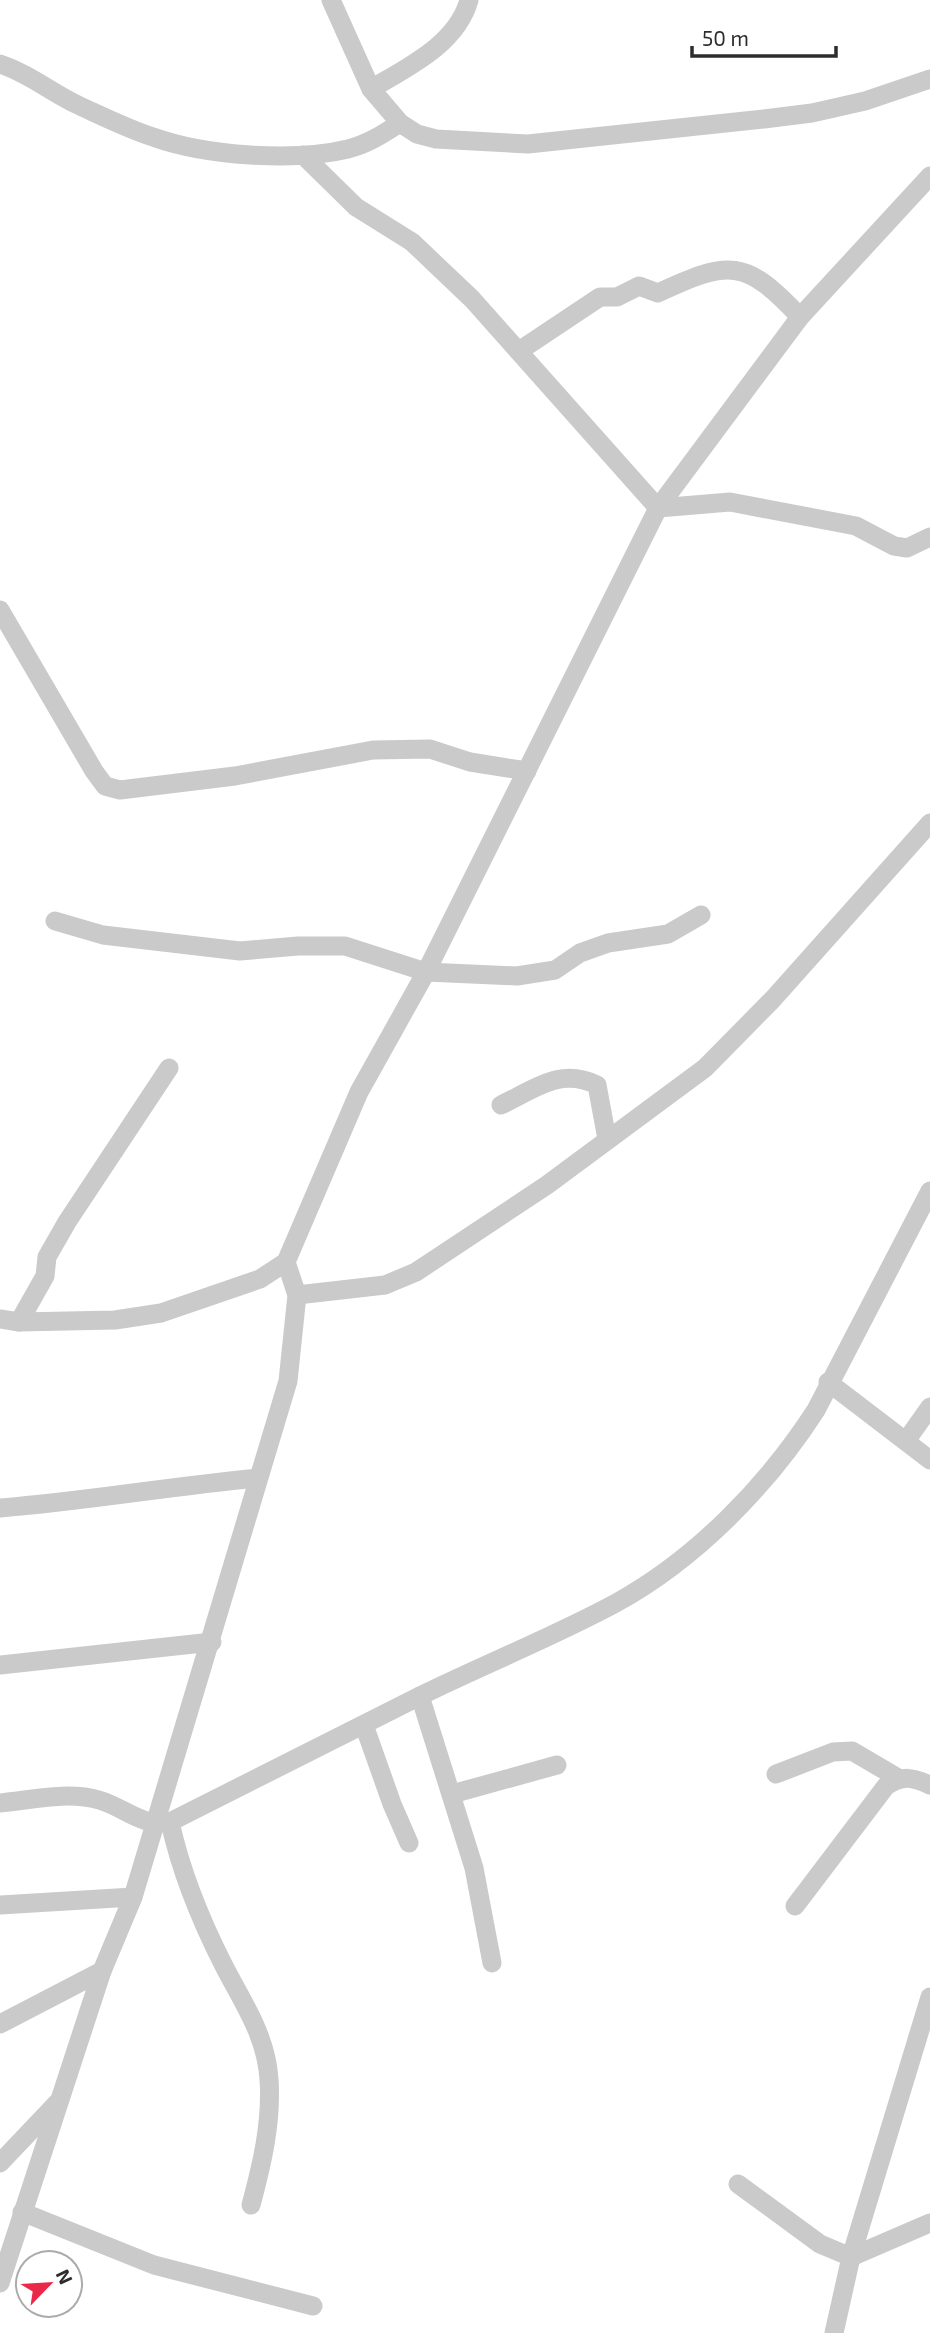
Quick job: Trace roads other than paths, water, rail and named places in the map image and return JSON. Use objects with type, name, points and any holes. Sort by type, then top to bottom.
[{"type":"street","points":[[331,0],[371,89],[400,124],[417,134],[436,139],[528,144],[812,113],[865,101],[930,79]]},
{"type":"street","points":[[371,89],[432,52],[460,20],[469,0]]},
{"type":"street","points":[[0,64],[30,75],[76,104],[155,138],[220,152],[303,155],[359,145],[400,124]]},
{"type":"street","points":[[303,155],[356,207],[412,242],[432,259],[519,351],[658,508]]},
{"type":"street","points":[[10,1321],[115,1320],[161,1313],[260,1279],[286,1262],[359,1092],[426,972],[658,508],[800,317],[928,182]]},
{"type":"street","points":[[519,351],[600,297],[617,298],[639,286],[658,293],[700,272],[741,271],[759,279],[800,317]]},
{"type":"street","points":[[658,508],[730,502],[856,526],[894,546],[907,548],[930,537]]},
{"type":"street","points":[[0,610],[105,786],[120,790],[235,776],[373,750],[430,749],[470,762],[527,771]]},
{"type":"street","points":[[297,1296],[385,1285],[416,1272],[536,1192],[705,1068],[774,999],[930,823]]},
{"type":"street","points":[[55,921],[103,935],[240,951],[298,946],[345,946],[426,972],[517,976],[555,970],[580,953],[598,946],[668,934],[701,915]]},
{"type":"street","points":[[10,1321],[45,1276],[47,1258],[66,1222],[169,1068]]},
{"type":"street","points":[[501,1105],[557,1078],[580,1076],[597,1085],[607,1139]]},
{"type":"street","points":[[163,1824],[419,1696],[617,1602],[670,1567],[734,1511],[794,1444],[816,1409],[930,1191]]},
{"type":"street","points":[[0,2283],[102,1971],[163,1824],[258,1478],[288,1381],[297,1296],[286,1262]]},
{"type":"street","points":[[828,1382],[930,1460]]},
{"type":"street","points":[[906,1441],[930,1407]]},
{"type":"street","points":[[0,1508],[103,1499],[190,1484],[258,1478]]},
{"type":"street","points":[[0,1665],[212,1642]]},
{"type":"street","points":[[419,1696],[474,1868],[492,1963]]},
{"type":"street","points":[[364,1725],[409,1843]]},
{"type":"street","points":[[776,1774],[833,1752],[852,1751],[898,1778]]},
{"type":"street","points":[[452,1794],[557,1765]]},
{"type":"street","points":[[795,1906],[886,1786],[898,1778],[912,1776],[930,1785]]},
{"type":"street","points":[[0,1803],[75,1796],[99,1800],[163,1824],[206,1927],[225,1968],[246,2002],[261,2042],[269,2078],[266,2149],[251,2205]]},
{"type":"street","points":[[0,1905],[133,1897]]},
{"type":"street","points":[[0,2024],[102,1971]]},
{"type":"street","points":[[834,2333],[851,2257],[924,2030],[930,1997]]},
{"type":"street","points":[[0,2163],[62,2098]]},
{"type":"street","points":[[738,2184],[820,2244],[851,2257],[930,2223]]},
{"type":"street","points":[[22,2212],[154,2265],[313,2306]]}]
